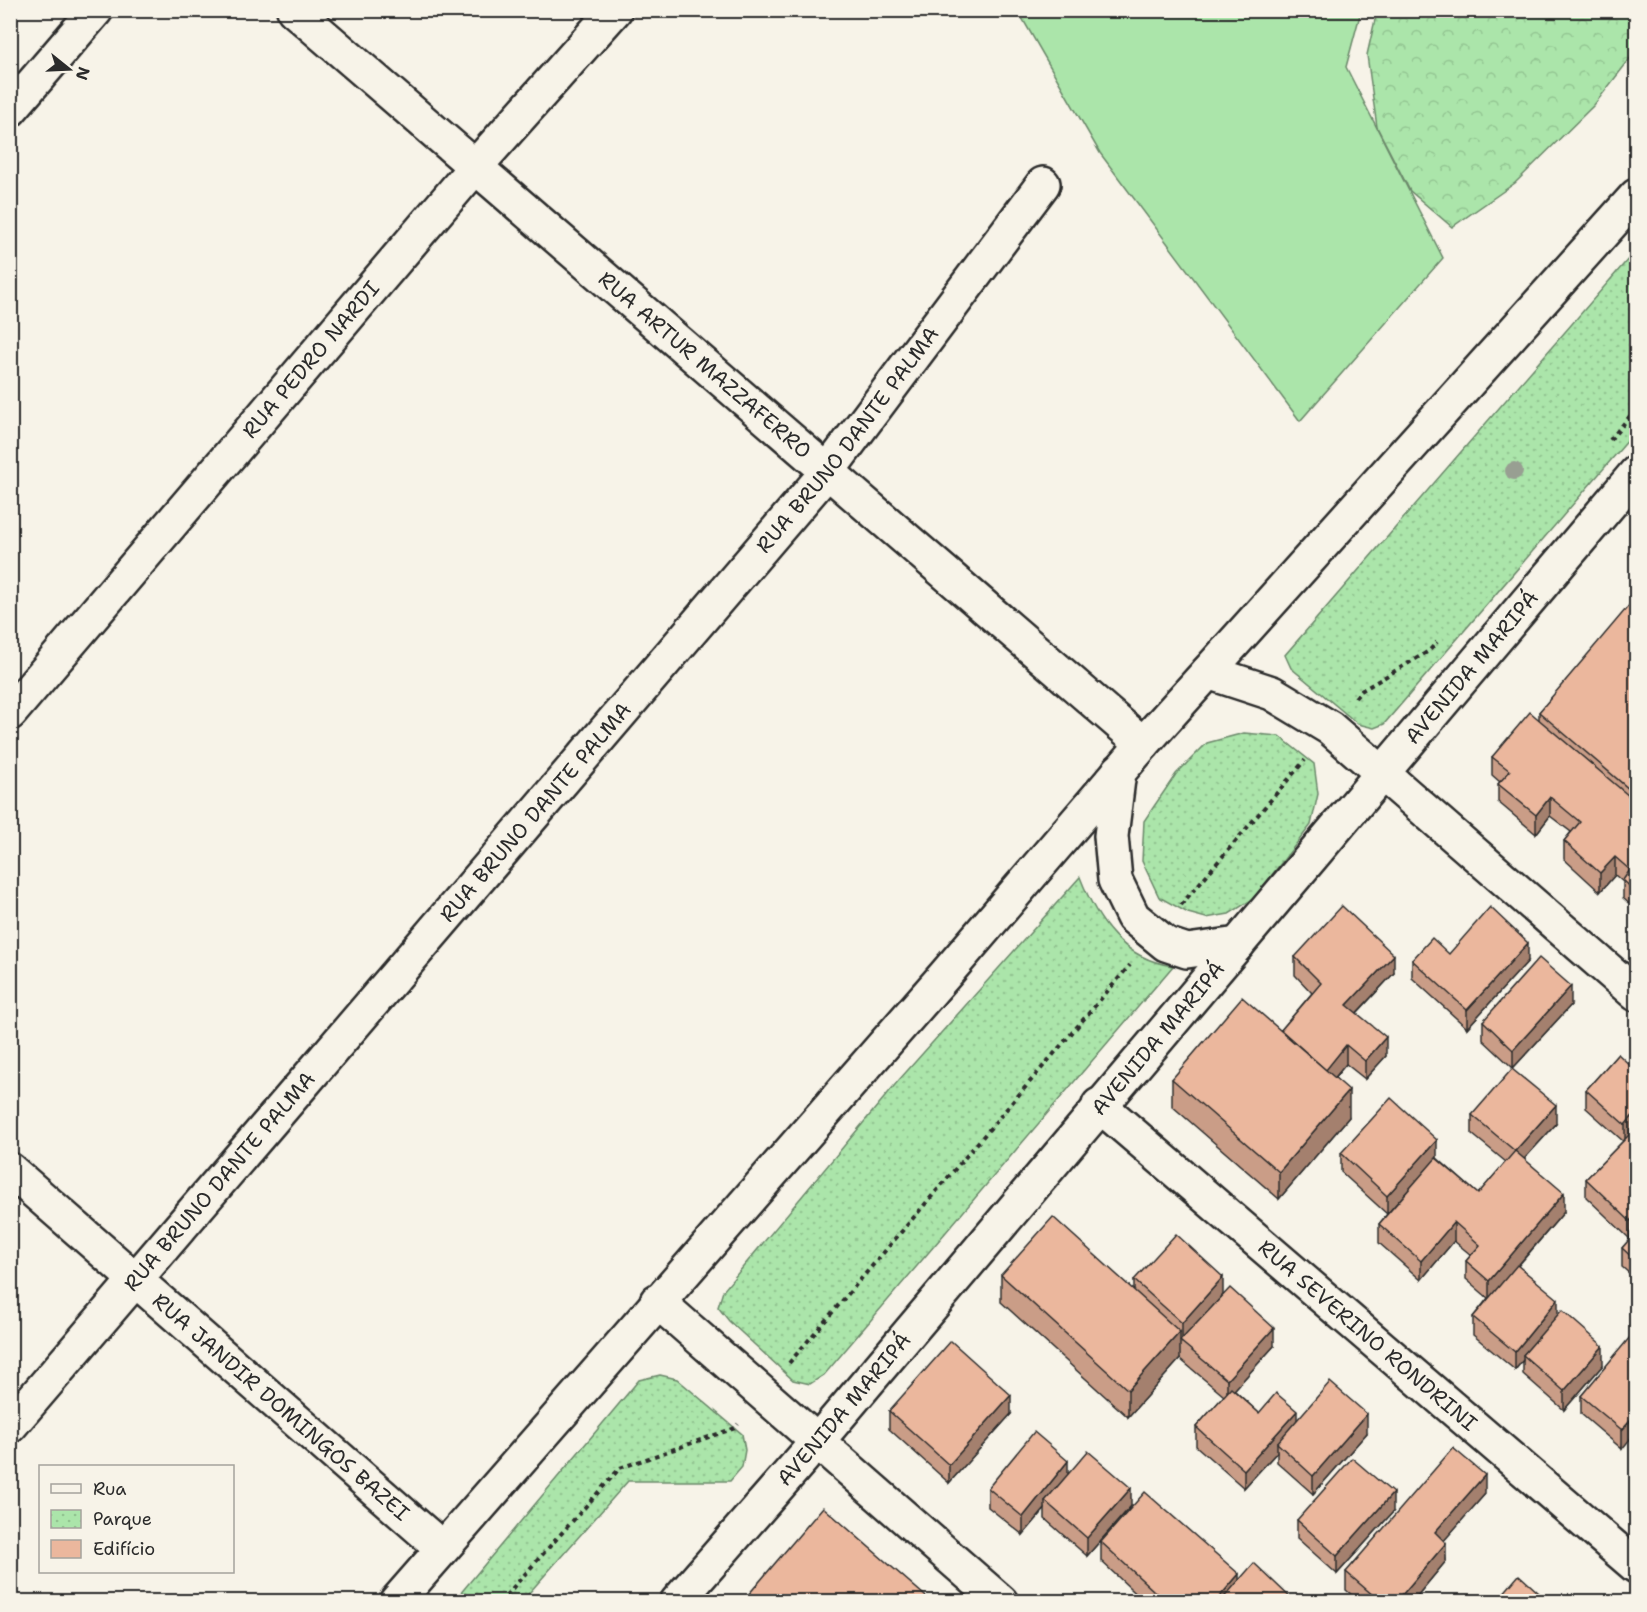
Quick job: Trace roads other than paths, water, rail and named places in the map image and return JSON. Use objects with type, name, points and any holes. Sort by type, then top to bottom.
[{"type":"street","points":[[10,110],[96,10]]},
{"type":"street","name":"RUA ARTUR MAZZAFERRO","points":[[294,10],[1143,744]]},
{"type":"street","name":"RUA PEDRO NARDI","points":[[10,713],[475,167],[615,10]]},
{"type":"street","name":"RUA BRUNO DANTE PALMA","points":[[10,1426],[827,472],[1043,184]]},
{"type":"street","points":[[396,1602],[657,1301],[945,975],[1119,771],[1636,196]]},
{"type":"street","name":"AVENIDA MARIPÁ","points":[[678,1602],[816,1443],[1636,473]]},
{"type":"street","points":[[1208,672],[1272,693],[1330,728],[1636,994]]},
{"type":"street","points":[[1119,771],[1111,836],[1115,880],[1133,918],[1166,945],[1187,951],[1238,944]]},
{"type":"street","name":"RUA SEVERINO RONDRINI","points":[[1099,1106],[1636,1566]]},
{"type":"street","name":"RUA JANDIR DOMINGOS BAZEI","points":[[10,1170],[442,1548]]},
{"type":"street","points":[[657,1301],[816,1443],[1000,1602]]}]
